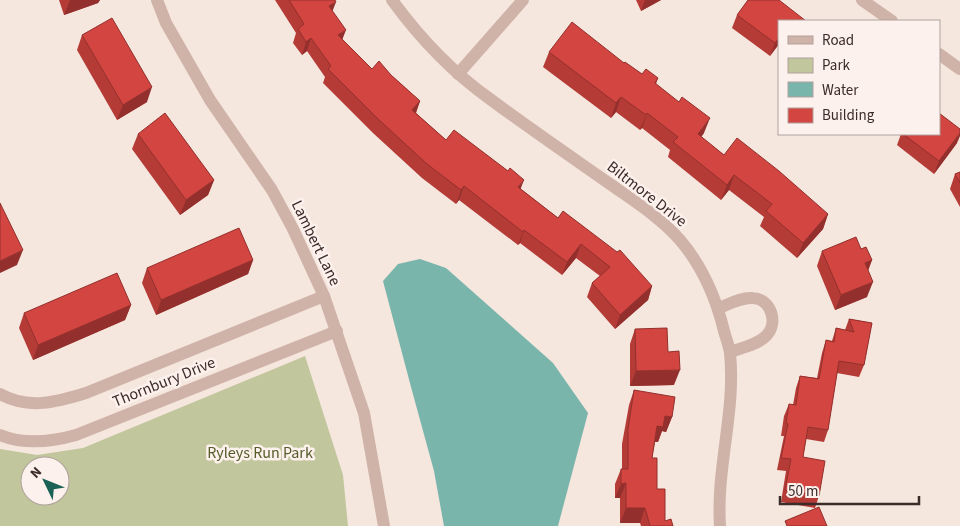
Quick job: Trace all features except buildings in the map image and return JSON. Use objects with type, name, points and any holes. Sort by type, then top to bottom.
[{"type":"street","name":"Lambert Lane","points":[[157,0],[166,23],[210,100],[272,190],[294,229],[324,296],[364,413],[384,526]]},
{"type":"street","name":"Biltmore Drive","points":[[392,0],[405,19],[458,74],[488,98],[641,206],[668,228],[680,239],[709,284],[719,308],[730,352],[728,414],[720,478],[720,526]]},
{"type":"street","points":[[458,74],[523,0]]},
{"type":"street","points":[[862,0],[891,20]]},
{"type":"street","points":[[940,55],[960,69]]},
{"type":"street","name":"Thornbury Drive","points":[[0,394],[29,403],[54,403],[86,393],[324,296]]},
{"type":"street","points":[[719,308],[744,298],[754,298],[764,302],[774,319],[773,327],[766,336],[730,352]]},
{"type":"street","name":"Thornbury Drive","points":[[0,435],[13,440],[34,441],[55,441],[76,435],[337,331]]},
{"type":"green space","name":"Ryleys Run Park","points":[[305,356],[343,475],[348,526],[0,526],[0,449],[37,455],[83,448]]},
{"type":"water","points":[[420,259],[446,268],[553,363],[588,413],[558,526],[444,526],[434,471],[383,281],[398,264]]}]
